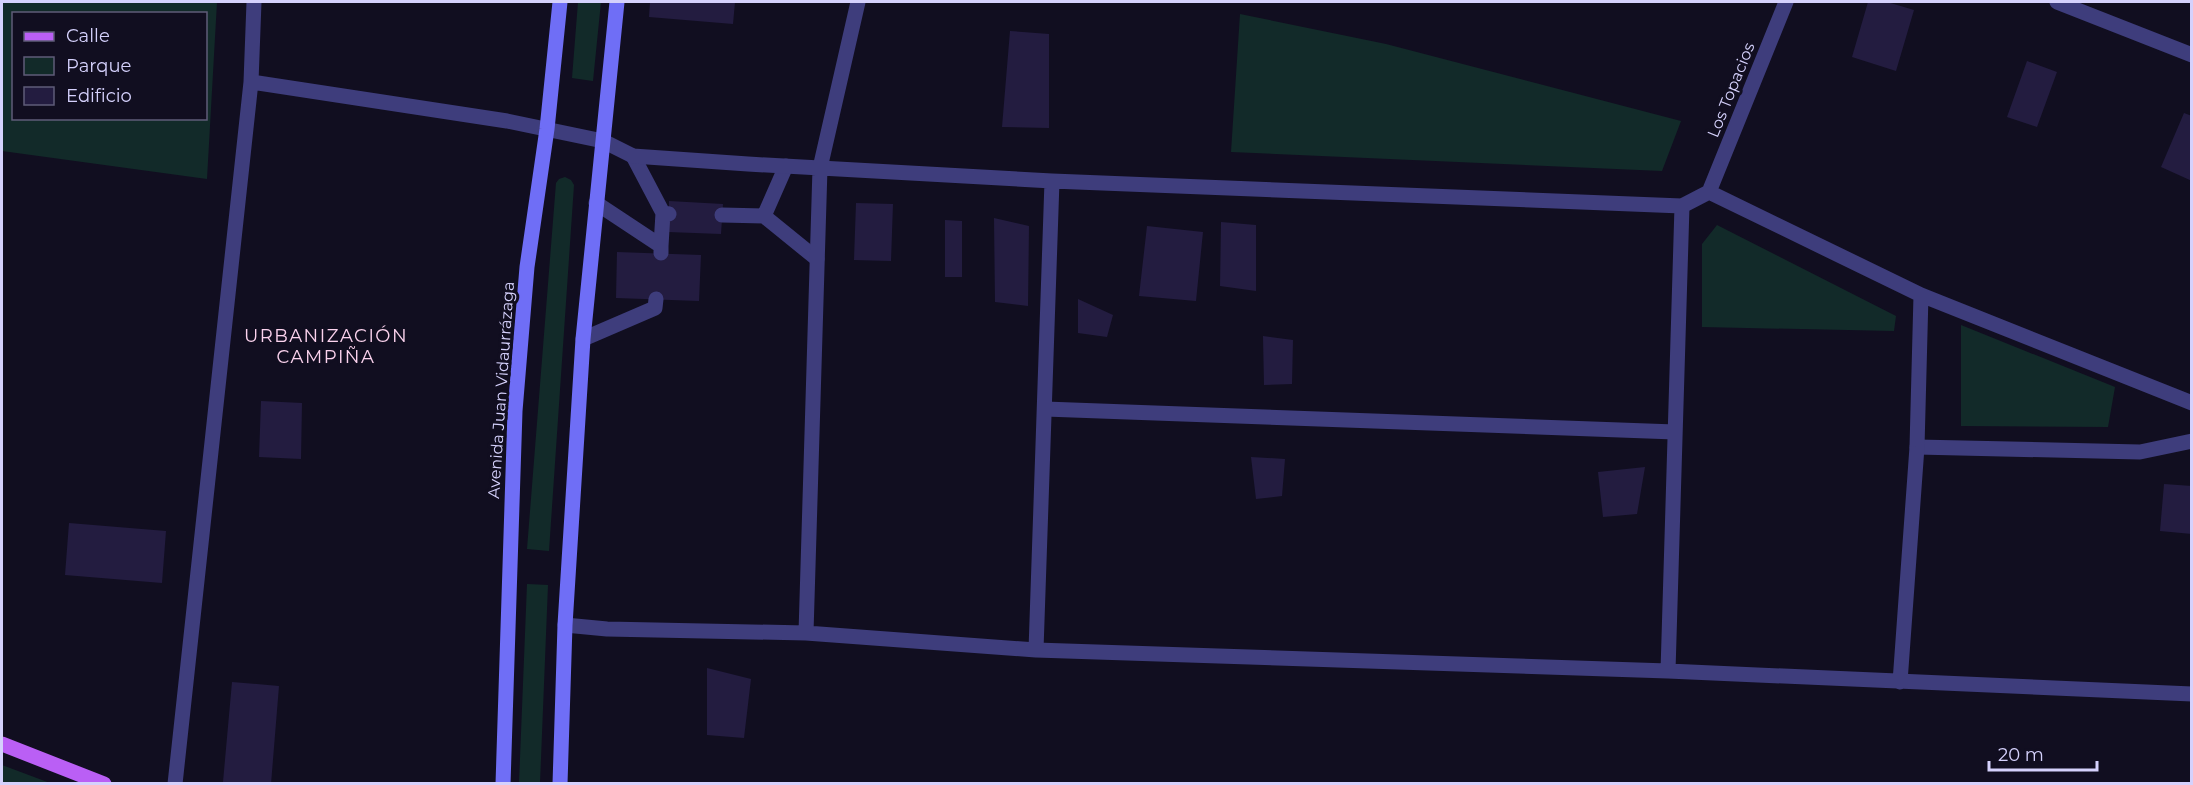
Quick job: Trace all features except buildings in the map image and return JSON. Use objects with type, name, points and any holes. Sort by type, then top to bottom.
[{"type":"main road","name":"Avenida Juan Vidaurrázaga","points":[[503,783],[515,411],[527,267],[547,129],[560,2]]},
{"type":"main road","points":[[560,783],[565,625],[583,339],[616,2]]},
{"type":"main road","points":[[2,744],[104,783]]},
{"type":"street","points":[[175,783],[251,82],[254,2]]},
{"type":"street","points":[[806,633],[819,168],[858,2]]},
{"type":"street","name":"Los Topacios","points":[[1709,192],[1786,2]]},
{"type":"street","points":[[2057,2],[2192,55]]},
{"type":"street","points":[[251,82],[547,129],[603,141],[633,156],[1052,181],[1682,206],[1709,192],[1921,295],[2192,403]]},
{"type":"street","points":[[596,203],[661,250],[666,214],[633,156]]},
{"type":"street","points":[[764,216],[786,166]]},
{"type":"street","points":[[1036,650],[1052,181]]},
{"type":"street","points":[[1668,671],[1682,206]]},
{"type":"street","points":[[722,215],[764,216],[817,259]]},
{"type":"street","points":[[1900,682],[1917,447],[1921,295]]},
{"type":"street","points":[[583,339],[655,308],[656,299]]},
{"type":"street","points":[[1045,408],[1675,432]]},
{"type":"street","points":[[1917,447],[2140,452],[2192,441]]},
{"type":"street","points":[[565,625],[607,629],[806,633],[1036,650],[1668,671],[2192,694]]},
{"type":"green space","points":[[2,2],[217,2],[207,179],[2,151]]},
{"type":"green space","points":[[578,2],[601,2],[593,81],[572,78]]},
{"type":"green space","points":[[1240,14],[1386,44],[1681,121],[1662,171],[1231,152]]},
{"type":"green space","points":[[565,177],[574,185],[549,551],[527,549],[556,183]]},
{"type":"green space","points":[[1717,225],[1896,316],[1894,331],[1702,327],[1702,244]]},
{"type":"green space","points":[[1961,325],[2115,387],[2108,427],[1961,426]]},
{"type":"green space","points":[[527,584],[548,585],[540,783],[519,783]]},
{"type":"green space","points":[[2,765],[50,783],[2,783]]},
{"type":"district","name":"URBANIZACIÓN CAMPIÑA","points":[[326,346]]}]
